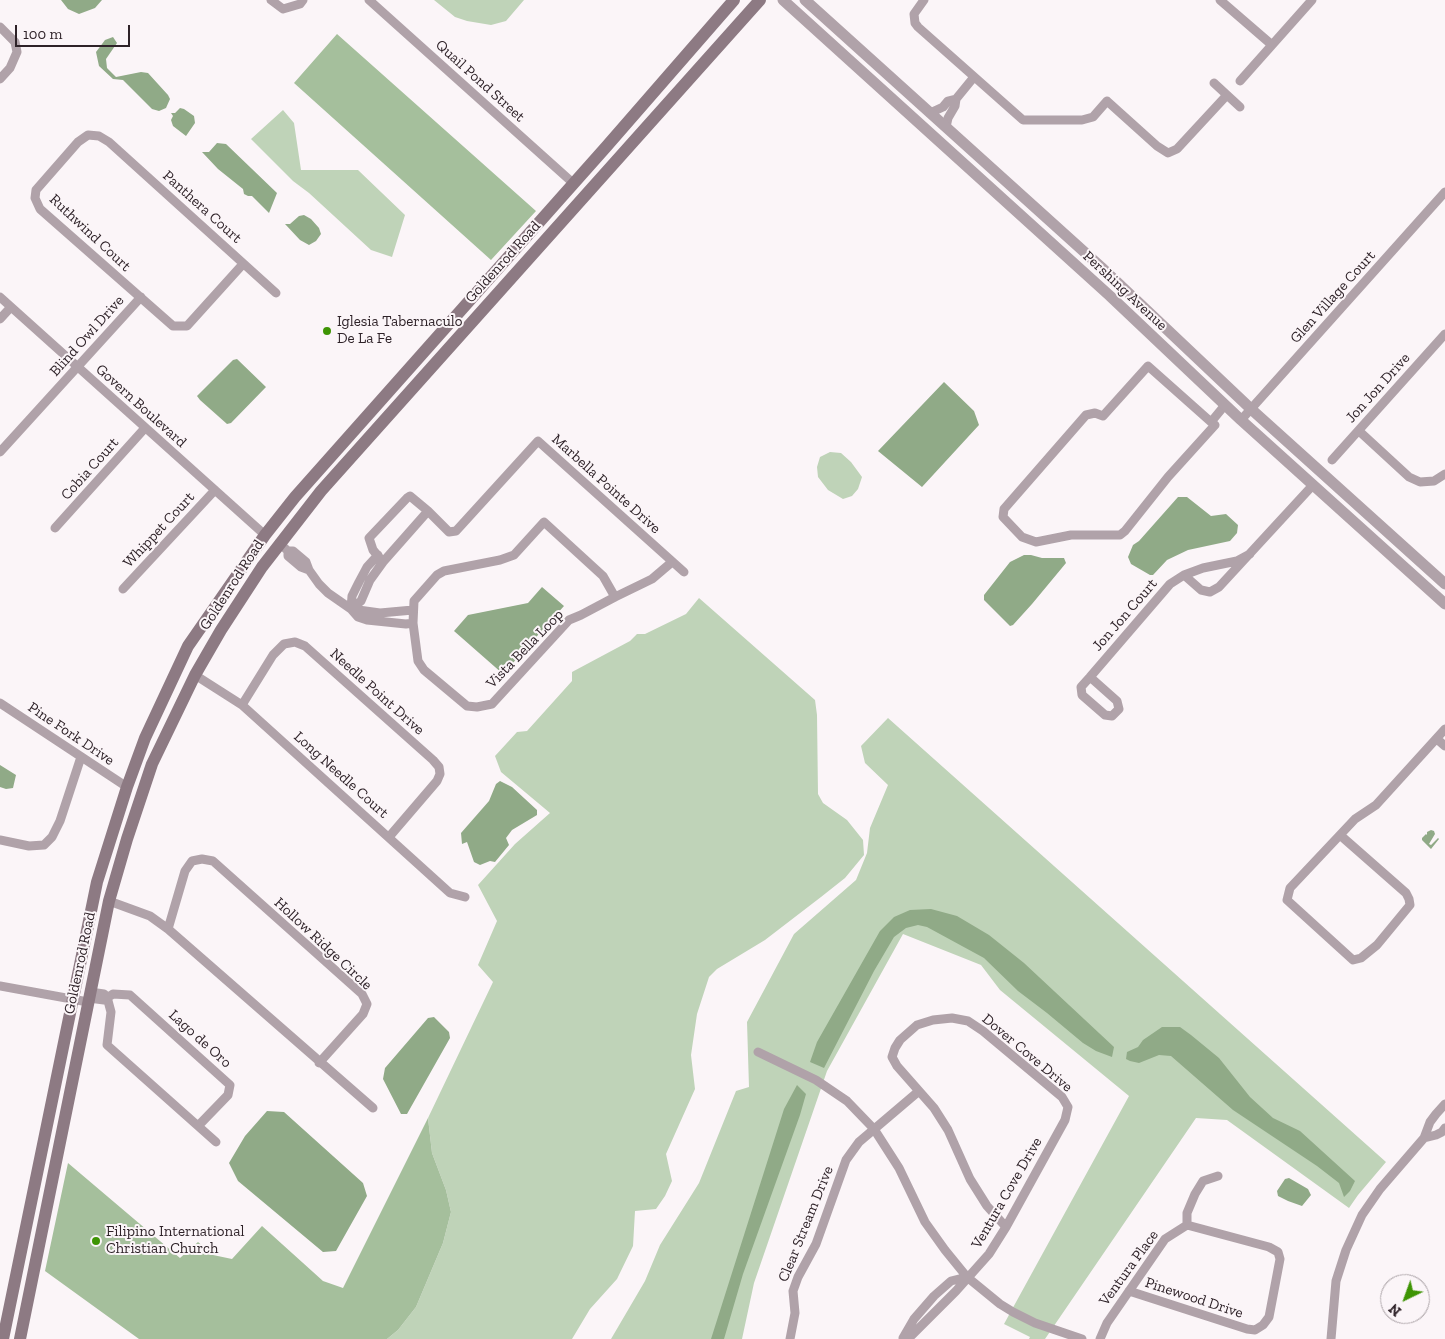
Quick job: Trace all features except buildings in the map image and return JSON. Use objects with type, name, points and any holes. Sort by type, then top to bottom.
[{"type":"main road","name":"Goldenrod Road","points":[[4,1334],[97,882],[127,787],[145,738],[188,646],[264,535],[285,509],[734,0]]},
{"type":"main road","name":"Goldenrod Road","points":[[20,1336],[109,901],[152,764],[195,675],[226,621],[262,567],[284,547],[321,492],[760,0]]},
{"type":"main road","points":[[601,176],[601,163],[663,93],[672,72]]},
{"type":"main road","points":[[497,293],[503,278],[572,202],[574,194],[573,183]]},
{"type":"main road","points":[[442,356],[439,352],[440,344],[491,287],[495,272]]},
{"type":"main road","points":[[354,454],[364,435],[422,369],[423,360],[420,355]]},
{"type":"main road","points":[[284,547],[280,528],[285,509]]},
{"type":"main road","points":[[262,567],[266,541],[264,535]]},
{"type":"street","points":[[271,0],[283,9],[300,4],[304,0]]},
{"type":"street","name":"Quail Pond Street","points":[[369,0],[573,183]]},
{"type":"street","name":"Pershing Avenue","points":[[783,0],[1089,277],[1241,420],[1445,604]]},
{"type":"street","name":"Pershing Avenue","points":[[805,0],[1125,289],[1252,409],[1445,584]]},
{"type":"street","points":[[924,0],[914,14],[915,23],[1023,120],[1082,120],[1090,118],[1106,101],[1157,146],[1168,153],[1177,149],[1226,94]]},
{"type":"street","points":[[1220,0],[1272,45]]},
{"type":"street","points":[[1240,81],[1312,0]]},
{"type":"street","points":[[0,27],[15,42],[17,52],[10,68],[0,79]]},
{"type":"street","points":[[946,127],[948,118],[956,106],[956,99],[974,77]]},
{"type":"street","points":[[1214,83],[1240,107]]},
{"type":"street","points":[[930,113],[943,107],[948,100],[956,99]]},
{"type":"street","name":"Ruthwind Court","points":[[109,142],[99,136],[88,135],[78,142],[36,190],[35,198],[40,209],[141,297]]},
{"type":"street","name":"Panthera Court","points":[[109,142],[276,293]]},
{"type":"street","name":"Glen Village Court","points":[[1241,420],[1445,192]]},
{"type":"street","name":"Blind Owl Drive","points":[[0,452],[141,297],[173,326],[187,326],[244,264]]},
{"type":"street","name":"Govern Boulevard","points":[[0,297],[264,535]]},
{"type":"street","points":[[0,319],[11,307]]},
{"type":"street","name":"Jon Jon Drive","points":[[1332,460],[1445,334]]},
{"type":"street","points":[[1148,366],[1211,422],[1215,425],[1168,477],[1125,531],[1120,534],[1071,534],[1036,542],[1022,538],[1002,517],[1004,509],[1086,415],[1095,413],[1103,416],[1148,366]]},
{"type":"street","points":[[1211,422],[1225,405]]},
{"type":"street","name":"Cobia Court","points":[[55,528],[145,428]]},
{"type":"street","points":[[1359,431],[1409,477],[1420,482],[1434,481],[1445,474]]},
{"type":"street","name":"Marbella Pointe Drive","points":[[380,558],[373,550],[369,538],[407,498],[410,496],[449,532],[456,531],[538,441],[684,572]]},
{"type":"street","name":"Jon Jon Court","points":[[1184,575],[1201,590],[1210,592],[1219,587],[1313,485]]},
{"type":"street","name":"Whippet Court","points":[[123,589],[214,490]]},
{"type":"street","points":[[351,609],[352,596],[380,558],[428,511]]},
{"type":"street","name":"Vista Bella Loop","points":[[616,597],[603,576],[544,522],[514,555],[500,560],[444,571],[437,575],[414,601],[413,623],[418,661],[424,670],[468,706],[477,707],[492,704],[569,620],[616,597],[652,579],[672,562]]},
{"type":"street","points":[[284,547],[293,551],[306,562],[319,584],[328,593],[351,609],[355,615],[367,620],[413,623]]},
{"type":"street","name":"Jon Jon Court","points":[[1090,677],[1117,701],[1119,709],[1112,716],[1104,715],[1082,695],[1081,687],[1170,584],[1184,575],[1203,568],[1238,561],[1250,554]]},
{"type":"street","points":[[351,609],[380,613],[413,610]]},
{"type":"street","name":"Needle Point Drive","points":[[242,705],[273,655],[284,644],[295,642],[305,646],[433,760],[440,774],[437,781],[388,837]]},
{"type":"street","name":"Long Needle Court","points":[[195,675],[242,705],[450,893],[465,897]]},
{"type":"street","name":"Pine Fork Drive","points":[[0,703],[127,787]]},
{"type":"street","points":[[1340,835],[1406,893],[1410,905],[1377,945],[1361,958],[1352,960],[1287,900],[1290,888],[1355,819],[1376,805],[1445,729]]},
{"type":"street","points":[[1436,739],[1445,746]]},
{"type":"street","points":[[0,840],[29,846],[44,845],[52,838],[60,821],[81,757]]},
{"type":"street","name":"Hollow Ridge Circle","points":[[168,929],[185,870],[192,861],[202,859],[213,861],[362,994],[367,1004],[363,1014],[319,1063]]},
{"type":"street","points":[[109,901],[150,916],[168,929],[319,1063],[373,1108]]},
{"type":"street","name":"Lago de Oro","points":[[0,986],[72,999],[89,998],[104,1000],[113,994],[130,996],[230,1085],[228,1095],[199,1125]]},
{"type":"street","points":[[107,997],[111,1012],[107,1045],[216,1142]]},
{"type":"street","name":"Dover Cove Drive","points":[[919,1091],[897,1066],[892,1057],[895,1048],[900,1040],[917,1026],[934,1020],[952,1018],[968,1022],[983,1031],[1062,1097],[1068,1107],[1065,1120]]},
{"type":"street","points":[[758,1052],[816,1080],[847,1101],[874,1129],[898,1168],[925,1222],[967,1277],[1000,1304],[1035,1324],[1082,1339]]},
{"type":"street","points":[[919,1091],[934,1108],[948,1130],[970,1179],[987,1206],[1006,1226]]},
{"type":"street","name":"Clear Stream Drive","points":[[790,1339],[794,1313],[793,1291],[798,1277],[816,1244],[846,1160],[859,1142],[919,1091]]},
{"type":"street","points":[[1331,1339],[1336,1281],[1350,1241],[1362,1216],[1380,1189],[1424,1138],[1430,1122],[1445,1104]]},
{"type":"street","name":"Ventura Cove Drive","points":[[908,1339],[956,1291],[989,1254],[1065,1120]]},
{"type":"street","points":[[1424,1138],[1436,1135],[1445,1128]]},
{"type":"street","points":[[1187,1225],[1186,1213],[1203,1181],[1218,1176]]},
{"type":"street","name":"Pinewood Drive","points":[[1129,1291],[1247,1329],[1254,1330],[1262,1325],[1269,1317],[1280,1259],[1278,1252],[1269,1247],[1187,1225]]},
{"type":"street","name":"Ventura Place","points":[[1100,1339],[1107,1323],[1165,1238],[1187,1225]]},
{"type":"street","points":[[903,1339],[914,1319],[934,1296],[951,1281],[967,1277]]},
{"type":"street","points":[[4,1334],[20,1336]]},
{"type":"shaded area","points":[[61,0],[102,0],[95,8],[79,14],[68,9]]},
{"type":"shaded area","points":[[434,0],[524,0],[506,21],[491,25],[455,17]]},
{"type":"shaded area","points":[[337,34],[536,211],[491,260],[294,83]]},
{"type":"shaded area","points":[[113,37],[117,43],[106,59],[107,68],[116,77],[141,72],[148,73],[168,95],[170,99],[166,108],[159,111],[152,109],[123,80],[113,79],[99,66],[96,52],[105,40]]},
{"type":"shaded area","points":[[180,108],[194,116],[195,123],[186,136],[173,126],[171,120],[173,116],[171,113],[175,113]]},
{"type":"shaded area","points":[[283,110],[294,123],[301,170],[358,170],[405,215],[392,257],[371,250],[309,193],[293,181],[251,139]]},
{"type":"shaded area","points":[[217,143],[226,144],[277,193],[269,213],[252,196],[244,194],[243,189],[218,169],[202,152],[209,152]]},
{"type":"shaded area","points":[[304,215],[311,219],[319,228],[321,234],[316,241],[309,245],[300,240],[285,224],[290,224],[299,216]]},
{"type":"shaded area","points":[[237,359],[266,387],[231,423],[227,424],[197,396],[233,360]]},
{"type":"shaded area","points":[[944,382],[974,411],[979,425],[922,487],[878,451]]},
{"type":"shaded area","points":[[830,452],[841,453],[851,462],[862,477],[858,489],[852,496],[843,499],[828,490],[818,477],[817,467],[820,457]]},
{"type":"shaded area","points":[[1178,497],[1187,497],[1211,516],[1226,514],[1238,525],[1237,533],[1230,541],[1188,550],[1167,560],[1153,575],[1150,575],[1131,564],[1128,557],[1133,545],[1139,541]]},
{"type":"shaded area","points":[[1024,555],[1042,558],[1064,558],[1066,563],[1032,604],[1010,626],[984,600],[984,595],[1010,562]]},
{"type":"shaded area","points":[[542,587],[564,606],[503,674],[454,631],[468,615],[528,603]]},
{"type":"shaded area","points":[[699,598],[815,700],[817,715],[818,794],[823,803],[847,820],[863,840],[864,855],[845,878],[821,897],[765,940],[717,969],[709,977],[697,1014],[691,1055],[695,1089],[666,1154],[672,1181],[656,1209],[635,1211],[633,1246],[617,1279],[590,1309],[572,1339],[387,1339],[398,1330],[416,1307],[443,1243],[451,1212],[446,1190],[432,1153],[428,1118],[493,982],[478,965],[497,921],[478,885],[515,844],[550,813],[501,772],[495,756],[517,732],[527,731],[572,681],[572,672],[630,641],[637,634],[645,634],[686,614]]},
{"type":"shaded area","points":[[888,718],[1386,1162],[1349,1208],[1227,1120],[1196,1118],[1045,1339],[1029,1339],[1030,1337],[1004,1324],[1129,1096],[1000,990],[981,965],[903,934],[827,1071],[754,1283],[742,1339],[611,1339],[645,1281],[660,1245],[699,1183],[736,1091],[749,1087],[747,1022],[794,934],[856,880],[867,853],[870,828],[888,785],[865,763],[861,746]]},
{"type":"shaded area","points":[[0,765],[16,775],[13,788],[6,789],[0,787]]},
{"type":"shaded area","points":[[500,781],[512,787],[537,810],[537,815],[512,830],[506,838],[509,845],[495,862],[490,861],[480,865],[474,862],[467,842],[462,844],[461,833],[489,801],[496,784]]},
{"type":"shaded area","points":[[1431,830],[1435,834],[1429,844],[1431,845],[1439,839],[1431,849],[1422,838]]},
{"type":"shaded area","points":[[931,909],[957,916],[989,935],[1024,963],[1114,1047],[1112,1057],[1096,1051],[1083,1043],[1018,991],[984,958],[927,927],[918,925],[906,928],[894,937],[874,971],[824,1068],[810,1062],[817,1042],[880,931],[894,917],[910,910]]},
{"type":"shaded area","points":[[434,1017],[449,1032],[450,1038],[407,1114],[401,1114],[383,1079],[385,1068],[428,1018]]},
{"type":"shaded area","points":[[1162,1027],[1180,1027],[1219,1058],[1250,1097],[1273,1118],[1300,1131],[1355,1181],[1350,1191],[1344,1197],[1339,1183],[1317,1166],[1233,1110],[1171,1056],[1159,1055],[1139,1063],[1126,1059],[1127,1052],[1138,1047],[1143,1040]]},
{"type":"shaded area","points":[[797,1085],[806,1094],[800,1115],[743,1274],[724,1339],[711,1339],[784,1109]]},
{"type":"shaded area","points":[[267,1111],[284,1112],[363,1183],[367,1196],[336,1251],[323,1252],[238,1181],[229,1163],[245,1136]]},
{"type":"shaded area","points":[[428,1118],[432,1153],[446,1190],[451,1212],[443,1243],[416,1307],[398,1330],[387,1339],[139,1339],[45,1271],[68,1163],[180,1258],[198,1242],[213,1255],[232,1259],[262,1226],[323,1281],[343,1288]]},
{"type":"shaded area","points":[[1289,1178],[1308,1189],[1311,1195],[1302,1206],[1278,1196],[1277,1191],[1285,1179]]},
{"type":"place","name":"Iglesia Tabernaculo De La Fe","points":[[327,331]]},
{"type":"place","name":"Filipino International Christian Church","points":[[96,1241]]}]
